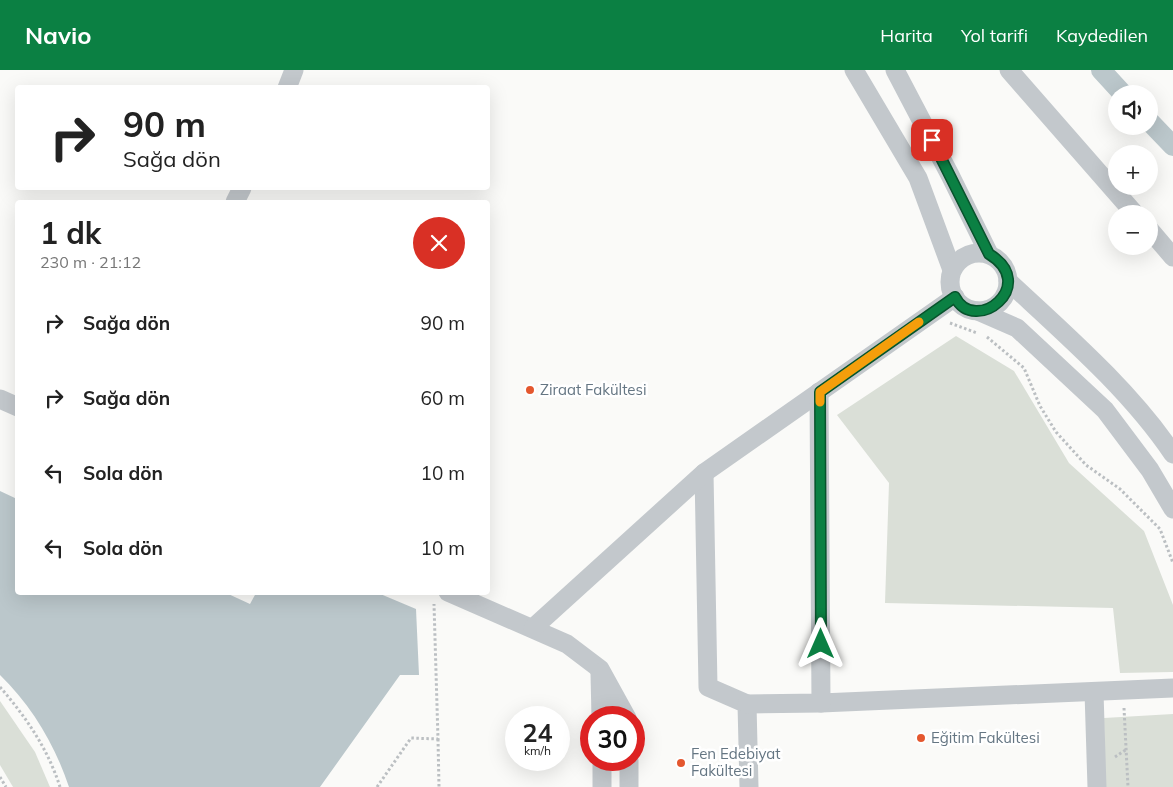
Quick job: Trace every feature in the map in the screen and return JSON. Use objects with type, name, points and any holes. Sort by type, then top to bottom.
[{"type":"street","points":[[288,85],[294,70]]},
{"type":"street","points":[[854,70],[918,178],[952,270]]},
{"type":"street","points":[[895,70],[989,254],[1002,265],[1008,281],[1071,340],[1154,426],[1173,454]]},
{"type":"street","points":[[1009,70],[1127,205]]},
{"type":"street","points":[[1158,240],[1173,257]]},
{"type":"street","points":[[989,254],[977,253],[966,256],[958,262],[952,270],[950,280],[955,297],[967,308],[1017,328],[1105,410],[1150,470],[1173,509]]},
{"type":"street","points":[[978,311],[990,308],[1000,302],[1006,292],[1008,281]]},
{"type":"street","points":[[533,628],[704,472],[955,297]]},
{"type":"street","points":[[820,392],[821,703]]},
{"type":"street","points":[[0,399],[15,406]]},
{"type":"street","points":[[704,472],[708,687],[747,704],[821,703],[1173,688]]},
{"type":"street","points":[[441,597],[533,628],[567,644],[600,669],[620,706]]},
{"type":"street","points":[[600,669],[601,706]]},
{"type":"street","points":[[1094,692],[1096,787]]},
{"type":"street","points":[[747,704],[749,787]]},
{"type":"street","points":[[602,771],[602,787]]},
{"type":"street","points":[[629,771],[630,787]]},
{"type":"path","points":[[931,314],[987,336],[1024,368],[1040,406],[1056,432],[1086,465],[1120,489],[1160,528],[1173,563]]},
{"type":"path","points":[[439,787],[438,739],[441,597]]},
{"type":"path","points":[[0,687],[32,729],[46,754],[60,787]]},
{"type":"path","points":[[1123,691],[1128,787]]},
{"type":"path","points":[[377,787],[411,738],[438,739]]},
{"type":"path","points":[[0,778],[6,787]]},
{"type":"shaded area","points":[[956,336],[1014,371],[1069,463],[1144,531],[1173,605],[1173,672],[1120,673],[1113,608],[885,603],[889,483],[837,415]]},
{"type":"shaded area","points":[[0,491],[15,498],[15,595],[230,595],[250,604],[255,595],[383,595],[416,609],[419,675],[400,675],[320,787],[69,787],[57,756],[41,727],[12,687],[0,675]]},
{"type":"shaded area","points":[[0,701],[35,752],[50,787],[13,787],[0,765]]},
{"type":"shaded area","points":[[1173,714],[1173,787],[1105,787],[1104,718]]},
{"type":"waterway","points":[[1101,70],[1115,85]]},
{"type":"waterway","points":[[1158,130],[1173,146]]},
{"type":"slow traffic","points":[[820,402],[820,392],[919,322]]},
{"type":"place","name":"Ziraat Fakültesi","points":[[530,390]]},
{"type":"place","name":"Eğitim Fakültesi","points":[[921,738]]},
{"type":"place","name":"Fen Edebiyat Fakültesi","points":[[681,763]]},
{"type":"route","points":[[821,644],[820,392],[955,297],[957,301],[967,308],[978,311],[990,308],[1000,302],[1006,292],[1008,281],[1005,269],[998,260],[989,254],[932,140]]}]
